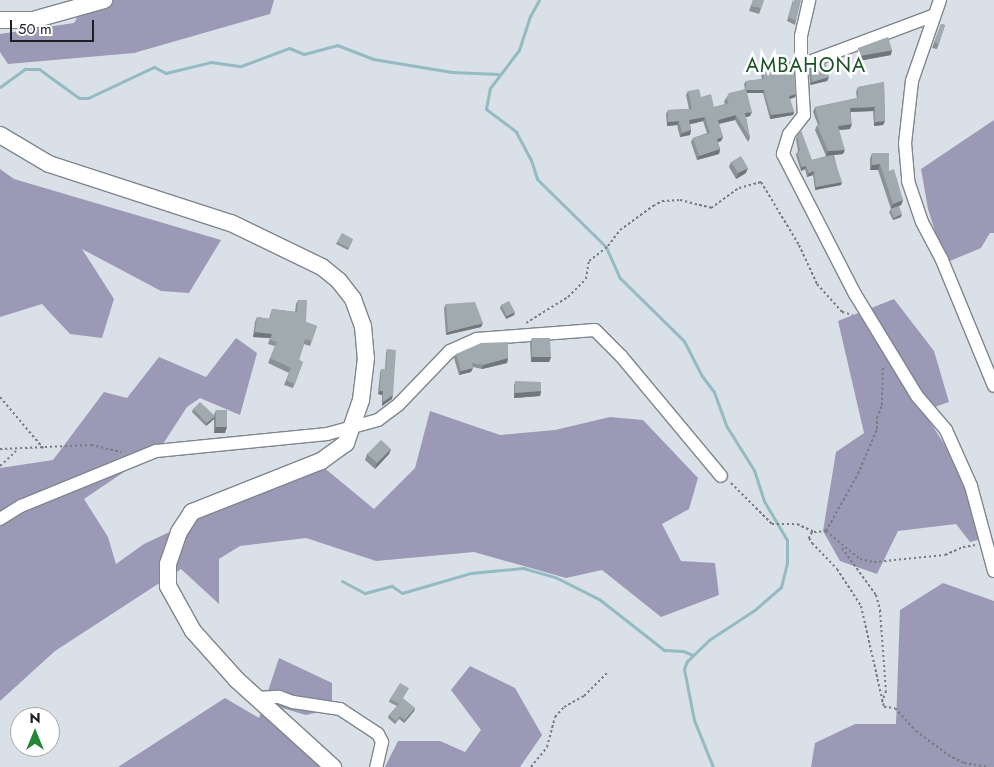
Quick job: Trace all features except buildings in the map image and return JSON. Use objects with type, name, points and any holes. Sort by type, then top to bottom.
[{"type":"street","points":[[0,20],[33,20],[104,0]]},
{"type":"street","points":[[809,0],[801,36],[804,115],[789,134],[783,154],[822,233],[872,320],[917,396],[946,430],[972,486],[994,571]]},
{"type":"street","points":[[940,0],[932,16],[912,80],[905,143],[908,181],[922,222],[942,260],[994,386]]},
{"type":"street","points":[[801,65],[932,16]]},
{"type":"street","points":[[0,135],[48,164],[215,216],[330,272],[353,298],[363,326],[365,383],[357,419],[350,429],[346,443],[321,461],[192,512],[172,549],[168,586],[193,632],[257,698],[333,767]]},
{"type":"street","points":[[0,519],[21,506],[139,457],[182,447],[271,441],[350,429],[378,420],[399,404],[450,350],[477,339],[595,330],[621,356],[721,476]]},
{"type":"street","points":[[257,698],[279,697],[293,702],[340,709],[378,734],[382,742],[376,767]]},
{"type":"path","points":[[516,337],[522,326],[572,293],[586,279],[589,261],[608,246],[620,230],[662,201],[680,200],[711,208],[739,188],[760,182],[799,245],[818,284],[842,312],[872,320]]},
{"type":"path","points":[[826,531],[858,474],[877,429],[877,418],[882,405],[883,358]]},
{"type":"path","points":[[0,397],[43,448]]},
{"type":"path","points":[[0,449],[18,450],[91,445],[139,457]]},
{"type":"path","points":[[0,466],[18,450]]},
{"type":"path","points":[[721,476],[736,486],[772,524],[797,524],[812,532],[826,531],[840,545],[876,595],[880,610],[886,690],[882,702]]},
{"type":"path","points":[[812,532],[809,538],[812,543],[837,569],[861,606],[884,706],[895,708],[916,731],[948,755],[964,763],[988,767]]},
{"type":"path","points":[[840,545],[860,559],[874,562],[945,555],[963,547],[986,542]]},
{"type":"path","points":[[531,767],[547,747],[555,716],[564,707],[584,696],[608,672]]},
{"type":"shaded area","points":[[87,0],[274,0],[270,14],[134,53],[8,64],[0,52],[0,34],[74,23]]},
{"type":"shaded area","points":[[994,120],[994,233],[990,233],[981,248],[945,263],[928,209],[921,169]]},
{"type":"shaded area","points":[[0,169],[14,179],[221,240],[189,293],[161,291],[82,249],[114,299],[102,338],[70,334],[42,304],[0,317]]},
{"type":"shaded area","points":[[894,299],[934,351],[949,402],[923,411],[964,475],[985,538],[970,542],[956,524],[898,531],[877,574],[840,561],[823,531],[836,452],[864,433],[838,321]]},
{"type":"shaded area","points":[[236,338],[257,353],[240,415],[200,398],[187,407],[161,447],[84,499],[108,537],[116,564],[144,544],[242,498],[322,466],[374,509],[415,468],[430,411],[500,435],[555,430],[610,417],[643,420],[698,478],[689,509],[662,524],[681,561],[715,563],[719,595],[661,617],[602,570],[566,578],[474,552],[376,561],[306,538],[240,546],[219,559],[219,604],[181,569],[55,651],[0,701],[0,468],[53,460],[104,392],[127,398],[159,357],[206,377]]},
{"type":"shaded area","points":[[943,583],[994,601],[994,767],[811,767],[815,743],[855,724],[896,724],[900,610]]},
{"type":"shaded area","points":[[279,658],[332,683],[332,709],[306,715],[282,708],[343,767],[118,767],[225,698],[259,718]]},
{"type":"shaded area","points":[[470,666],[515,688],[542,735],[520,767],[385,767],[398,741],[440,741],[465,752],[481,730],[451,690]]},
{"type":"waterway","points":[[539,0],[530,16],[519,50],[490,88],[486,109],[516,132],[531,160],[537,179],[606,247],[620,278],[684,341],[702,376],[714,392],[727,427],[754,470],[764,501],[787,540],[787,563],[781,587],[756,609],[709,640],[687,661],[684,669],[694,720],[713,767]]},
{"type":"waterway","points":[[0,87],[25,69],[39,69],[79,98],[88,98],[154,67],[166,73],[211,62],[241,66],[289,48],[304,54],[337,45],[373,59],[452,72],[498,74]]},
{"type":"waterway","points":[[342,581],[365,593],[392,586],[402,593],[471,573],[523,568],[557,578],[599,599],[664,650],[683,651],[693,655]]},
{"type":"district","name":"AMBAHONA","points":[[806,65]]}]
